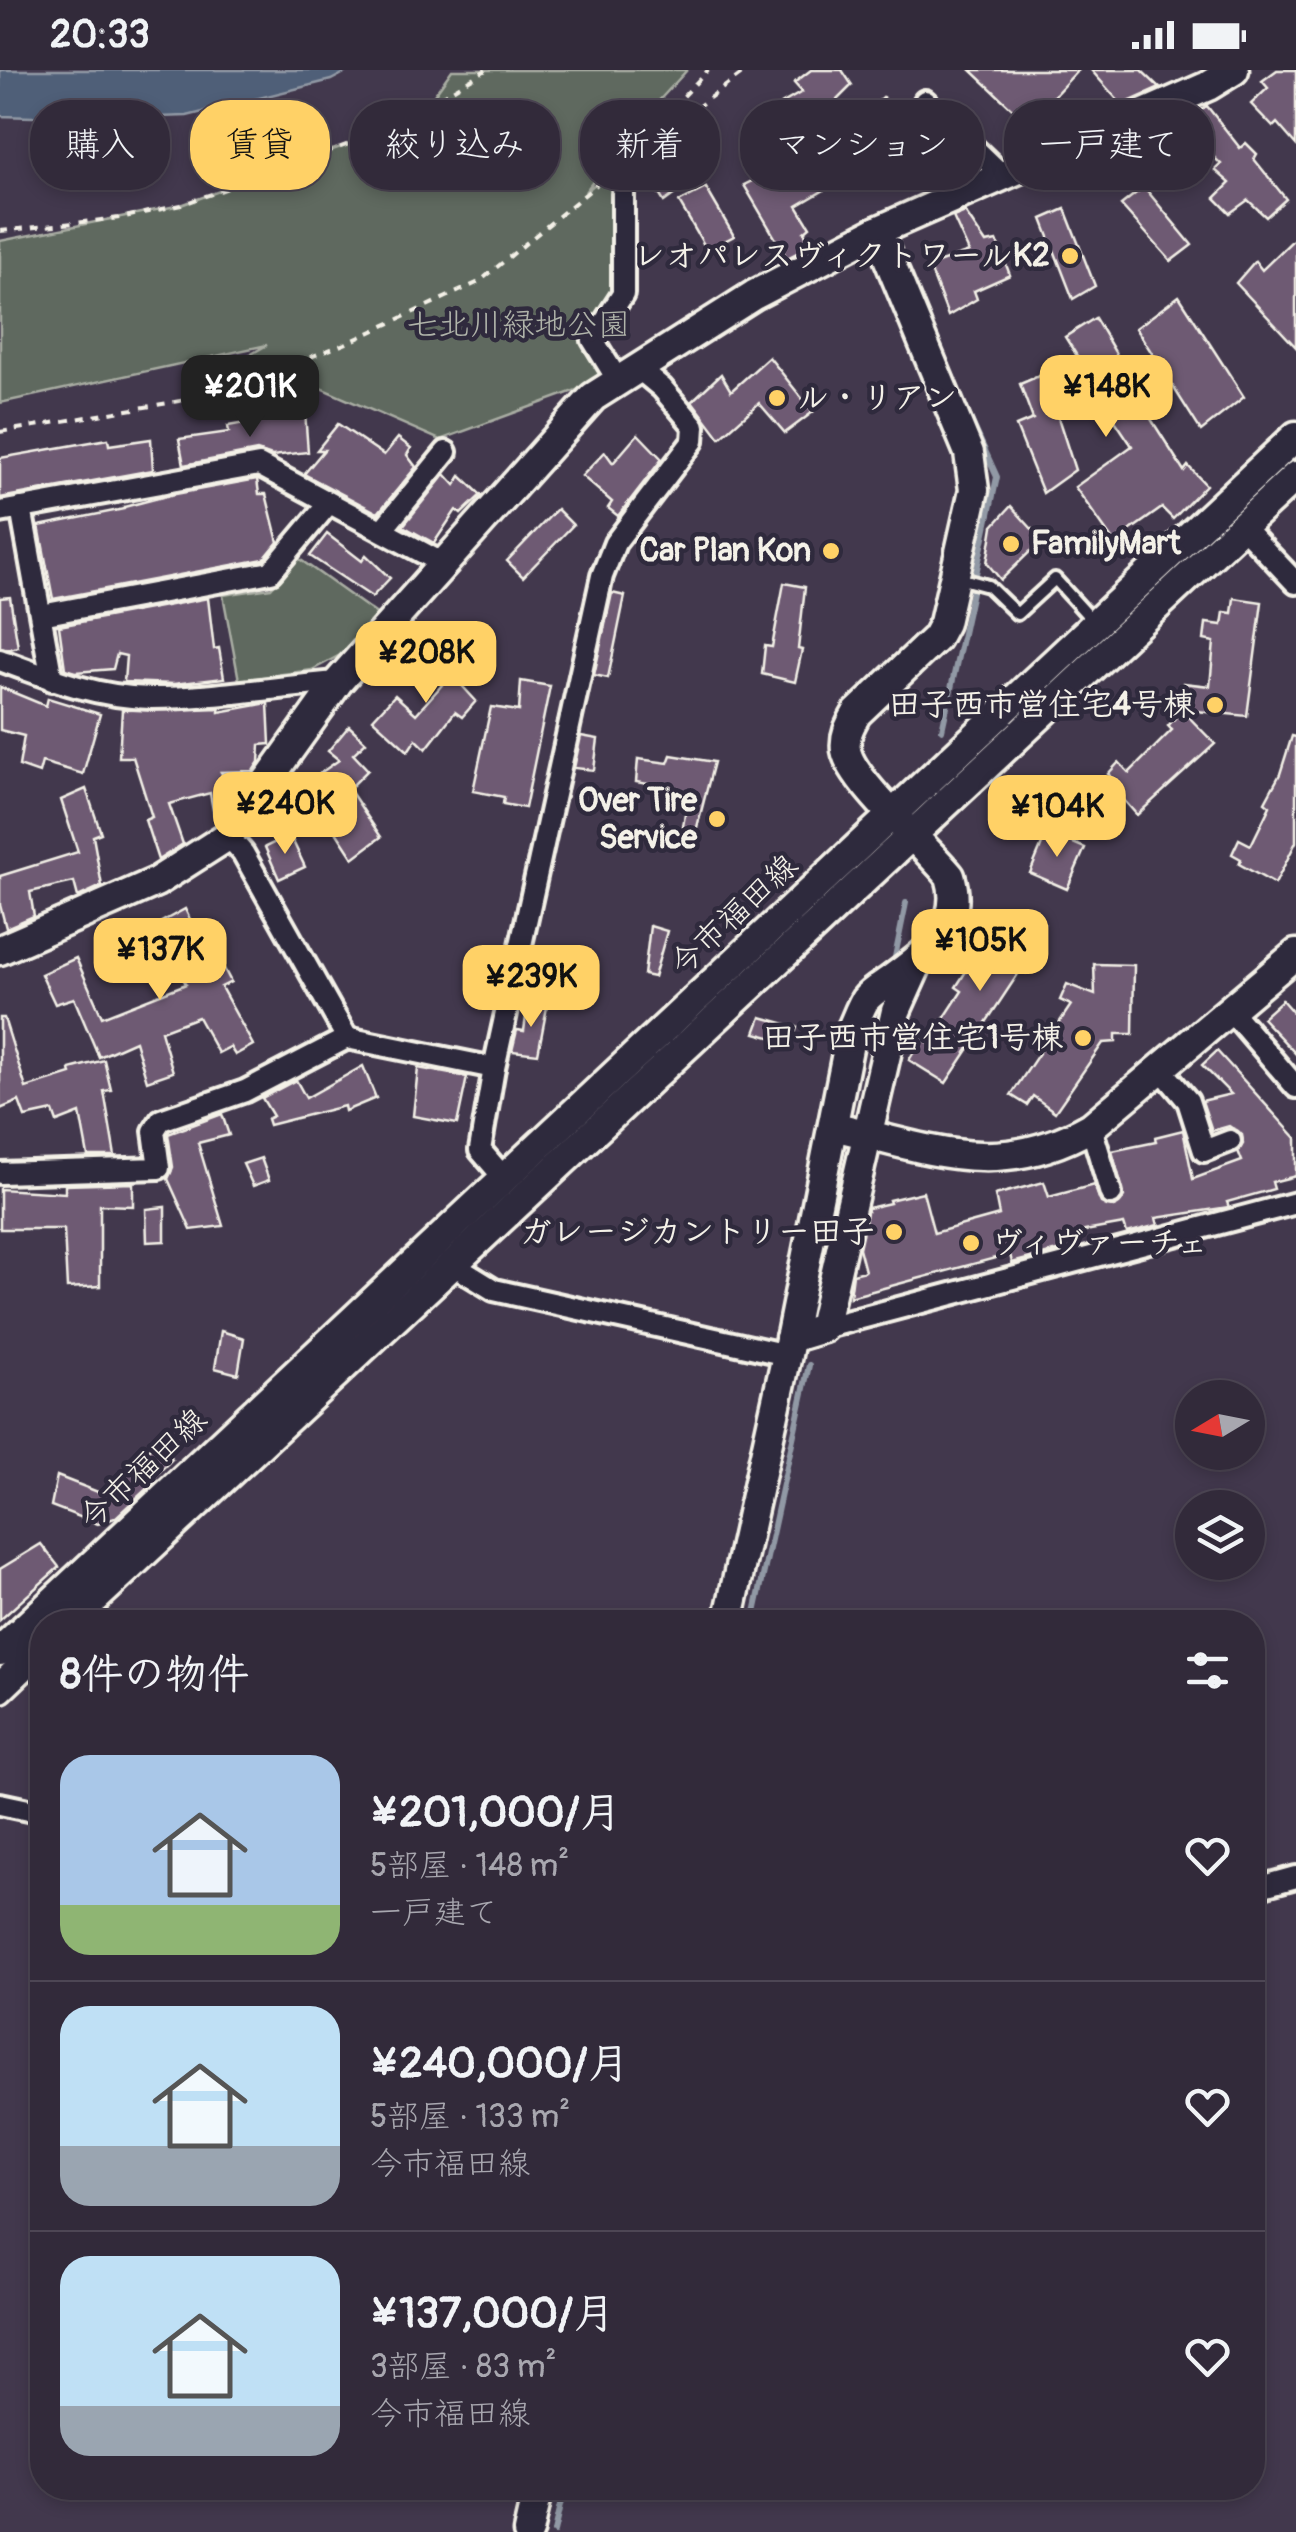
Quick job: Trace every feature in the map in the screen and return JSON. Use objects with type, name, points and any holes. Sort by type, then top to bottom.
[{"type":"main road","points":[[0,950],[156,882],[228,836],[338,682],[594,397],[754,294],[877,231],[1208,86],[1234,70]]},
{"type":"main road","points":[[731,1610],[789,1346],[852,1028],[866,998],[920,958],[946,929],[955,912],[950,876],[850,763],[846,748],[848,729],[857,713],[936,638],[966,579],[974,490],[973,470],[877,231]]},
{"type":"main road","name":"今市福田線","points":[[43,1610],[1296,436]]},
{"type":"main road","name":"今市福田線","points":[[83,1610],[456,1266],[1296,476]]},
{"type":"main road","points":[[833,1126],[961,1156],[993,1158],[1047,1148],[1091,1126],[1296,954]]},
{"type":"main road","points":[[789,1346],[823,1328],[896,1010],[920,958]]},
{"type":"main road","name":"今市福田線","points":[[0,1650],[30,1622]]},
{"type":"main road","points":[[0,1688],[30,1659]]},
{"type":"main road","points":[[528,2532],[535,2500]]},
{"type":"street","points":[[984,157],[1002,174]]},
{"type":"street","points":[[505,1179],[480,1150],[494,1068],[602,576],[615,543],[693,442],[694,426],[662,388],[628,374],[593,340],[624,294],[624,190]]},
{"type":"street","points":[[383,529],[446,452]]},
{"type":"street","points":[[0,512],[259,465],[442,563]]},
{"type":"street","points":[[41,616],[272,572],[329,502]]},
{"type":"street","points":[[22,508],[52,680]]},
{"type":"street","points":[[1242,526],[1296,584]]},
{"type":"street","points":[[0,660],[52,680],[150,698],[338,682]]},
{"type":"street","points":[[228,836],[243,854],[347,1038]]},
{"type":"street","points":[[1231,1011],[1296,1087]]},
{"type":"street","points":[[0,1173],[159,1168],[154,1132],[161,1120],[245,1091],[347,1038],[494,1068]]},
{"type":"street","points":[[1160,1069],[1188,1101],[1204,1151],[1230,1141]]},
{"type":"street","points":[[1091,1126],[1111,1194]]},
{"type":"street","points":[[823,1328],[1296,1203]]},
{"type":"street","points":[[456,1266],[494,1290],[789,1346]]},
{"type":"street","points":[[0,1804],[30,1810]]},
{"type":"street","points":[[1265,1885],[1296,1877]]},
{"type":"lane","points":[[966,579],[988,586],[1017,614],[1055,579],[1095,623]]},
{"type":"path","points":[[0,231],[120,218],[181,205],[382,132],[486,70]]},
{"type":"path","points":[[681,100],[708,70]]},
{"type":"path","points":[[706,100],[747,70]]},
{"type":"path","points":[[0,432],[210,396],[347,343],[479,282],[590,190]]},
{"type":"green space","name":"七北川緑地公園","points":[[452,70],[687,70],[660,100],[580,100],[580,190],[626,190],[623,260],[597,349],[612,377],[440,440],[295,377],[284,368],[194,387],[267,345],[0,403],[0,241],[181,205],[222,190],[330,190],[330,151],[350,144],[350,190],[560,190],[560,100],[431,100]]},
{"type":"green space","points":[[298,558],[378,615],[340,655],[312,670],[239,680],[223,595],[271,588]]},
{"type":"water","points":[[0,70],[350,70],[331,80],[251,100],[190,100],[187,116],[170,117],[170,100],[30,100],[30,117],[0,116]]},
{"type":"building","points":[[811,70],[842,70],[852,85],[837,100],[788,100],[802,92],[794,83]]},
{"type":"building","points":[[971,70],[1078,70],[1053,97],[1057,100],[1004,101]]},
{"type":"building","points":[[1091,70],[1141,70],[1160,88],[1133,100],[1118,100]]},
{"type":"building","points":[[1277,70],[1296,70],[1296,145],[1277,123],[1273,127],[1251,104],[1268,88],[1262,81]]},
{"type":"building","points":[[1214,115],[1240,148],[1246,143],[1257,154],[1254,159],[1286,199],[1266,217],[1248,200],[1230,213],[1215,198],[1230,183],[1215,170],[1221,164],[1214,157]]},
{"type":"building","points":[[656,190],[679,191],[664,202]]},
{"type":"building","points":[[707,190],[734,236],[707,250],[679,202]]},
{"type":"building","points":[[747,190],[824,190],[797,206],[810,227],[804,232],[812,245],[787,258]]},
{"type":"building","points":[[1140,190],[1146,190],[1192,245],[1171,261],[1121,205]]},
{"type":"building","name":"レオパレスヴィクトワールK2","points":[[1065,209],[1095,286],[1073,299],[1042,219]]},
{"type":"building","points":[[965,212],[986,243],[997,241],[1010,275],[974,291],[977,299],[948,316],[929,266],[969,252],[953,217]]},
{"type":"building","points":[[1296,237],[1296,347],[1236,283],[1255,261],[1262,270]]},
{"type":"building","points":[[1179,296],[1244,397],[1201,431],[1136,328]]},
{"type":"building","points":[[1095,318],[1142,398],[1139,400],[1184,471],[1188,466],[1206,485],[1173,519],[1162,508],[1114,542],[1075,487],[1132,446],[1089,387],[1053,402],[1075,470],[1043,493],[1016,426],[1033,419],[1020,384],[1079,359],[1065,337]]},
{"type":"building","points":[[769,357],[813,412],[785,433],[759,403],[720,438],[692,401],[721,374],[731,391]]},
{"type":"building","points":[[305,412],[308,452],[272,456],[257,451],[184,465],[179,439],[229,432],[228,426]]},
{"type":"building","points":[[338,424],[384,455],[398,438],[411,448],[407,455],[416,467],[378,513],[304,474],[324,450],[317,450]]},
{"type":"building","points":[[638,434],[662,459],[618,516],[608,508],[612,502],[582,476],[605,452],[613,463]]},
{"type":"building","points":[[108,439],[109,445],[151,439],[153,470],[0,498],[0,458]]},
{"type":"building","points":[[445,474],[455,485],[461,476],[481,495],[461,514],[456,510],[434,543],[403,526]]},
{"type":"building","points":[[257,479],[259,494],[266,494],[278,542],[264,559],[53,599],[39,526]]},
{"type":"building","points":[[1011,506],[1042,540],[1001,580],[987,563],[993,526]]},
{"type":"building","points":[[557,509],[573,525],[523,577],[507,561]]},
{"type":"building","points":[[327,534],[362,561],[366,555],[390,578],[372,597],[310,556]]},
{"type":"building","points":[[784,583],[805,587],[798,649],[802,650],[795,682],[762,674],[765,646],[772,647]]},
{"type":"building","points":[[612,593],[625,596],[608,678],[594,675]]},
{"type":"building","points":[[10,597],[18,647],[9,649],[0,647],[0,598]]},
{"type":"building","points":[[208,598],[214,649],[219,648],[224,678],[174,684],[124,682],[126,656],[117,654],[113,669],[65,669],[59,626]]},
{"type":"building","points":[[1234,598],[1262,602],[1247,716],[1186,710],[1180,703],[1183,683],[1210,686],[1214,642],[1204,640],[1206,623],[1222,625],[1224,612],[1232,613]]},
{"type":"building","points":[[424,644],[476,701],[462,717],[455,712],[426,749],[416,739],[408,751],[373,719],[395,695],[416,714],[442,685],[411,661]]},
{"type":"building","points":[[521,681],[550,686],[525,808],[503,804],[504,797],[473,791],[491,707],[519,711]]},
{"type":"building","points":[[0,687],[46,706],[48,698],[100,714],[83,774],[42,762],[39,773],[19,766],[24,736],[0,730]]},
{"type":"building","points":[[268,703],[270,744],[260,745],[259,762],[253,771],[221,772],[235,796],[223,813],[214,816],[210,793],[169,804],[183,844],[158,860],[145,820],[152,817],[133,757],[119,757],[122,710],[219,708],[219,712]]},
{"type":"building","points":[[1182,710],[1215,744],[1137,815],[1107,788],[1114,780],[1108,774],[1119,762],[1129,773],[1172,730],[1168,726]]},
{"type":"building","points":[[349,726],[366,742],[353,754],[368,770],[349,789],[381,837],[353,858],[327,818],[310,823],[289,795],[339,760],[328,751]]},
{"type":"building","points":[[581,736],[598,739],[594,770],[574,768]]},
{"type":"building","points":[[1292,736],[1296,737],[1296,842],[1275,884],[1239,864],[1241,859],[1232,854],[1239,839],[1251,845],[1270,806],[1265,802],[1280,774]]},
{"type":"building","points":[[671,755],[714,762],[695,835],[682,832],[689,791],[636,782],[638,759],[668,763]]},
{"type":"building","points":[[86,789],[101,833],[93,836],[102,886],[78,897],[74,882],[30,892],[34,916],[6,928],[0,905],[0,876],[78,852],[61,800]]},
{"type":"building","points":[[1047,832],[1085,848],[1067,889],[1030,873]]},
{"type":"building","points":[[290,835],[305,867],[279,879],[265,847]]},
{"type":"building","points":[[1004,908],[1044,924],[1026,973],[1020,971],[946,1083],[909,1060],[922,1038],[928,1043],[962,991],[956,987],[974,959],[980,961],[984,948],[990,950]]},
{"type":"building","points":[[185,909],[206,952],[213,948],[231,982],[221,987],[253,1045],[235,1055],[230,1047],[218,1053],[198,1017],[161,1031],[173,1072],[147,1081],[135,1041],[99,1057],[74,998],[55,1004],[41,974],[76,958],[102,1017],[186,984],[156,925]]},
{"type":"building","points":[[650,926],[667,931],[654,977],[644,975]]},
{"type":"building","name":"田子西市営住宅1号棟","points":[[1094,964],[1134,965],[1133,1034],[1116,1034],[1116,1042],[1103,1043],[1055,1112],[1033,1096],[1027,1105],[1011,1095],[1071,1005],[1060,1000],[1067,984],[1095,995]]},
{"type":"building","points":[[1282,1000],[1296,1016],[1296,1054],[1262,1018]]},
{"type":"building","points":[[528,1002],[547,1007],[538,1054],[512,1051],[517,1030],[524,1031]]},
{"type":"building","points":[[761,1017],[797,1027],[792,1043],[755,1033]]},
{"type":"building","points":[[0,1018],[4,1018],[26,1088],[71,1074],[70,1069],[104,1060],[111,1090],[104,1091],[115,1156],[88,1156],[80,1113],[57,1122],[53,1111],[25,1117],[19,1101],[0,1109]]},
{"type":"building","points":[[1217,1051],[1296,1138],[1296,1176],[1272,1182],[1274,1189],[1227,1202],[1229,1207],[1156,1218],[1158,1225],[1127,1233],[1124,1224],[1085,1231],[1062,1239],[1065,1249],[1012,1263],[1010,1254],[850,1297],[853,1274],[865,1271],[859,1248],[868,1208],[890,1203],[889,1200],[923,1192],[934,1233],[999,1215],[995,1195],[1044,1182],[1049,1197],[1094,1185],[1101,1203],[1114,1207],[1124,1196],[1112,1151],[1156,1142],[1155,1137],[1183,1130],[1193,1179],[1242,1161],[1238,1151],[1243,1144],[1242,1135],[1229,1126],[1212,1131],[1202,1101],[1231,1094],[1202,1065]]},
{"type":"building","points":[[363,1066],[376,1098],[345,1111],[344,1106],[269,1125],[267,1119],[273,1116],[262,1098],[296,1080],[306,1098]]},
{"type":"building","points":[[418,1068],[467,1077],[457,1124],[413,1116]]},
{"type":"building","points":[[222,1114],[229,1135],[198,1143],[223,1226],[191,1230],[168,1179],[173,1167],[168,1134]]},
{"type":"building","points":[[261,1158],[269,1180],[253,1186],[243,1164]]},
{"type":"building","points":[[133,1183],[133,1206],[100,1205],[100,1286],[67,1288],[64,1229],[0,1229],[0,1189],[65,1193],[65,1185]]},
{"type":"building","points":[[165,1207],[165,1241],[147,1242],[146,1209]]},
{"type":"building","points":[[221,1331],[244,1338],[238,1374],[215,1368]]},
{"type":"building","points":[[159,1439],[172,1459],[150,1481],[153,1483],[115,1518],[98,1524],[51,1506],[57,1476],[103,1494]]},
{"type":"building","points":[[41,1544],[59,1567],[0,1620],[0,1569]]},
{"type":"waterway","points":[[942,730],[997,477],[962,400]]},
{"type":"waterway","points":[[895,957],[906,903]]},
{"type":"waterway","points":[[756,1610],[809,1365]]},
{"type":"waterway","points":[[554,2532],[561,2500]]},
{"type":"place","name":"レオパレスヴィクトワールK2","points":[[1070,256]]},
{"type":"place","name":"ル・リアン","points":[[777,398]]},
{"type":"place","name":"FamilyMart","points":[[1011,544]]},
{"type":"place","name":"Car Plan Kon","points":[[831,551]]},
{"type":"place","name":"田子西市営住宅4号棟","points":[[1215,705]]},
{"type":"place","name":"Over Tire Service","points":[[717,819]]},
{"type":"place","name":"田子西市営住宅1号棟","points":[[1083,1038]]},
{"type":"place","name":"ガレージカントリー田子","points":[[894,1232]]},
{"type":"place","name":"ヴィヴァーチェ","points":[[971,1243]]}]
